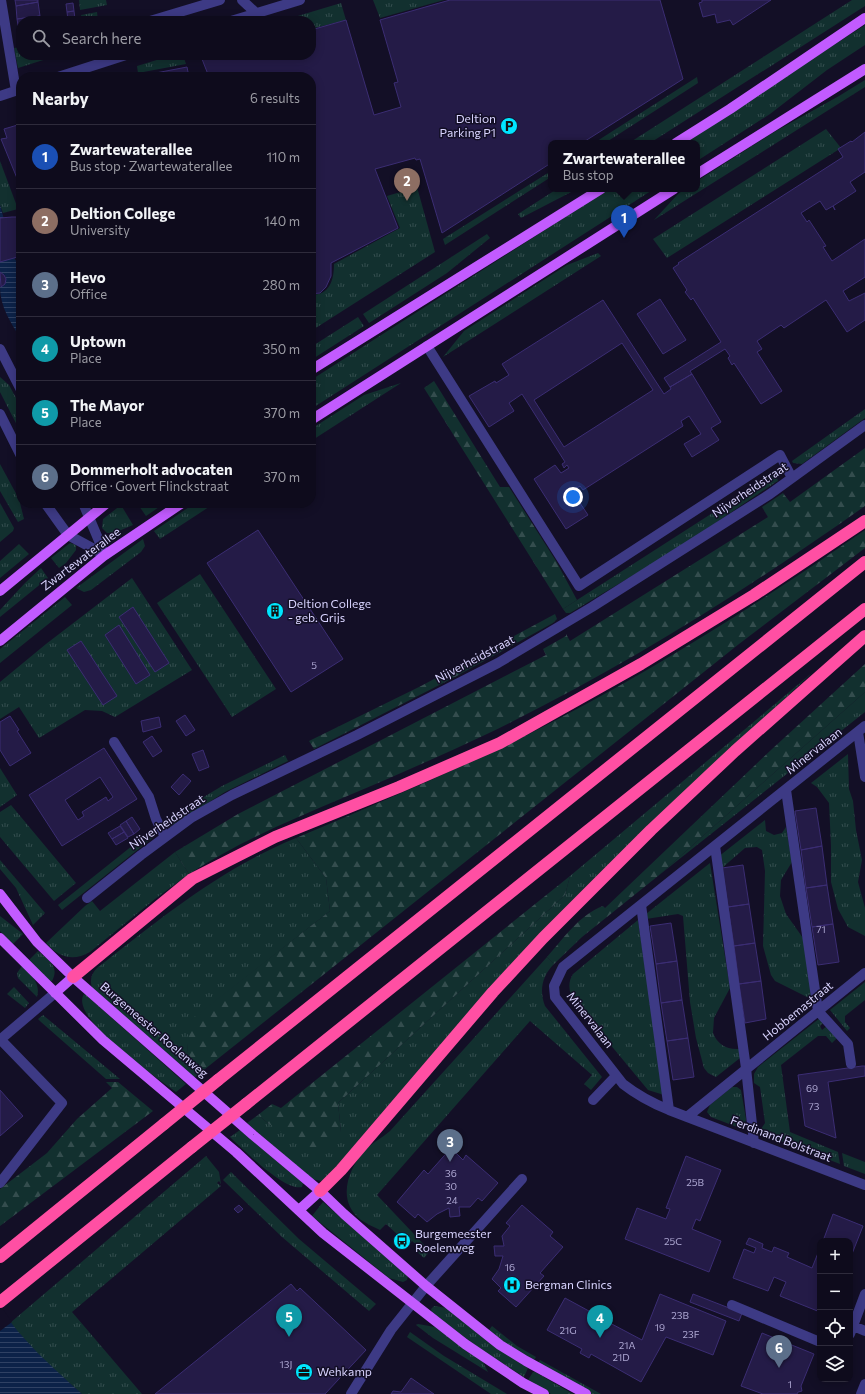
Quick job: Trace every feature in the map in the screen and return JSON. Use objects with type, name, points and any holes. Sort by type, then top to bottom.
[{"type":"highway","points":[[73,977],[192,879],[275,837],[399,787],[500,743],[641,664],[754,595],[865,521]]},
{"type":"highway","points":[[0,1257],[218,1080],[865,562]]},
{"type":"highway","points":[[0,1302],[865,609]]},
{"type":"highway","points":[[320,1191],[341,1170],[493,992],[543,938],[651,830],[724,761],[865,636]]},
{"type":"main road","points":[[681,140],[730,109],[865,18]]},
{"type":"main road","points":[[700,172],[865,69]]},
{"type":"main road","points":[[316,367],[596,192]]},
{"type":"main road","points":[[316,417],[669,192]]},
{"type":"main road","points":[[0,590],[101,508]]},
{"type":"main road","name":"Zwartewaterallee","points":[[0,641],[105,555],[175,508]]},
{"type":"main road","name":"Burgemeester Roelenweg","points":[[0,894],[34,938],[73,977],[252,1135],[320,1191],[426,1286],[500,1345],[586,1394]]},
{"type":"main road","points":[[0,938],[103,1040],[236,1152],[324,1233],[465,1344],[523,1383],[544,1394]]},
{"type":"main road","points":[[55,993],[73,977]]},
{"type":"main road","points":[[299,1210],[320,1191]]},
{"type":"street","points":[[1,0],[16,79]]},
{"type":"street","points":[[167,16],[220,0]]},
{"type":"street","points":[[242,0],[256,13]]},
{"type":"street","points":[[247,16],[300,0]]},
{"type":"street","points":[[71,72],[102,60]]},
{"type":"street","points":[[0,96],[16,91]]},
{"type":"street","points":[[427,346],[580,586],[780,456],[792,478]]},
{"type":"street","points":[[0,349],[16,380]]},
{"type":"street","points":[[0,414],[16,446]]},
{"type":"street","name":"Nijverheidstraat","points":[[87,898],[191,818],[232,795],[357,735],[498,663],[630,584],[792,478],[865,425]]},
{"type":"street","points":[[50,508],[68,534],[105,555]]},
{"type":"street","points":[[86,508],[105,555]]},
{"type":"street","name":"Minervalaan","points":[[862,729],[865,777]]},
{"type":"street","name":"Minervalaan","points":[[687,1117],[650,1102],[636,1094],[623,1084],[616,1076],[555,997],[554,986],[562,967],[862,729]]},
{"type":"street","points":[[114,742],[149,797],[156,819],[165,837]]},
{"type":"street","name":"Minervalaan","points":[[786,790],[818,1011]]},
{"type":"street","points":[[715,846],[746,1068],[754,1143]]},
{"type":"street","points":[[641,905],[669,1110]]},
{"type":"street","name":"Hobbemastraat","points":[[687,1117],[865,973]]},
{"type":"street","points":[[0,1183],[62,1103],[0,1039],[55,993]]},
{"type":"street","points":[[818,1011],[848,1044],[851,1064]]},
{"type":"street","points":[[593,1100],[616,1076]]},
{"type":"street","name":"Ferdinand Bolstraat","points":[[687,1117],[865,1185]]},
{"type":"street","points":[[351,1394],[391,1330],[412,1303],[522,1179]]},
{"type":"street","points":[[853,1327],[865,1294]]},
{"type":"street","points":[[732,1305],[817,1341]]},
{"type":"street","points":[[853,1330],[865,1331]]},
{"type":"street","points":[[861,1394],[865,1384]]},
{"type":"green space","points":[[79,0],[106,0],[107,5],[80,10]]},
{"type":"green space","points":[[373,0],[444,0],[380,18]]},
{"type":"green space","points":[[852,0],[865,0],[865,6],[655,140],[634,140]]},
{"type":"green space","points":[[341,3],[346,20],[316,28],[316,16],[298,16]]},
{"type":"green space","points":[[97,12],[97,16],[81,16]]},
{"type":"green space","points":[[865,25],[865,45],[827,70],[770,114],[700,159],[700,140],[686,140]]},
{"type":"green space","points":[[14,48],[16,48],[16,58]]},
{"type":"green space","points":[[16,60],[43,60],[18,68]]},
{"type":"green space","points":[[157,60],[185,60],[186,64],[143,72],[138,72],[137,66]]},
{"type":"green space","points":[[697,77],[698,83],[610,140],[599,140]]},
{"type":"green space","points":[[865,80],[865,87],[700,191],[700,179],[776,131]]},
{"type":"green space","points":[[826,129],[841,148],[667,258],[653,239]]},
{"type":"green space","points":[[0,161],[16,204],[16,210],[3,213],[0,205]]},
{"type":"green space","points":[[548,173],[548,179],[445,245],[443,239]]},
{"type":"green space","points":[[417,187],[435,252],[316,328],[316,294],[323,292],[330,286],[334,264],[400,228],[387,196]]},
{"type":"green space","points":[[552,192],[571,192],[521,218],[518,214]]},
{"type":"green space","points":[[604,192],[649,192],[316,406],[316,377]]},
{"type":"green space","points":[[681,192],[698,192],[654,220]]},
{"type":"green space","points":[[487,234],[490,238],[447,273],[369,323],[363,314]]},
{"type":"green space","points":[[598,253],[601,256],[443,357],[464,331],[567,265]]},
{"type":"green space","points":[[358,317],[364,326],[316,357],[316,344]]},
{"type":"green space","points":[[0,377],[9,385],[16,398],[16,423],[0,392]]},
{"type":"green space","points":[[434,381],[500,487],[509,487],[556,561],[577,600],[563,609],[424,388]]},
{"type":"green space","points":[[401,383],[316,438],[316,426],[364,395]]},
{"type":"green space","points":[[865,409],[865,418],[802,464],[793,463],[792,461]]},
{"type":"green space","points":[[865,448],[865,506],[820,538],[728,599],[681,628],[585,683],[487,734],[265,832],[226,852],[189,874],[175,852],[238,814],[546,655],[543,649],[566,636],[566,634],[570,641],[768,517],[762,507],[783,493],[790,502]]},
{"type":"green space","points":[[0,464],[16,493],[16,508],[21,508],[24,519],[18,522],[0,491]]},
{"type":"green space","points":[[781,469],[782,474],[777,478],[778,481],[677,549],[570,613],[566,613],[563,609]]},
{"type":"green space","points":[[0,503],[14,528],[13,531],[0,542]]},
{"type":"green space","points":[[117,508],[123,508],[133,525],[114,533],[107,533],[102,528],[103,519]]},
{"type":"green space","points":[[140,508],[158,508],[146,516]]},
{"type":"green space","points":[[188,508],[207,508],[160,539],[154,531]]},
{"type":"green space","points":[[865,530],[865,548],[739,644],[205,1069],[187,1055],[189,1021],[330,911],[326,878],[296,838],[444,774],[502,747],[618,687],[702,637],[784,585]]},
{"type":"green space","points":[[143,539],[145,546],[141,552],[91,590],[84,592],[76,588]]},
{"type":"green space","points":[[70,543],[76,545],[76,550],[66,563],[59,568],[51,558]]},
{"type":"green space","points":[[19,544],[29,554],[0,578],[0,561]]},
{"type":"green space","points":[[41,568],[48,578],[0,617],[0,610]]},
{"type":"green space","points":[[200,574],[276,689],[232,717],[157,603]]},
{"type":"green space","points":[[132,578],[192,670],[115,717],[102,711],[85,710],[39,738],[19,707],[0,719],[0,682],[46,644]]},
{"type":"green space","points":[[65,597],[72,605],[0,663],[0,649]]},
{"type":"green space","points":[[555,614],[557,619],[553,623],[455,677],[314,749],[309,741],[421,686]]},
{"type":"green space","points":[[865,664],[865,692],[658,876],[582,937],[554,964],[547,957],[579,921],[594,910],[603,906],[605,908],[772,749]]},
{"type":"green space","points":[[813,672],[600,874],[328,1178],[321,1181],[312,1179],[247,1123],[258,1115],[269,1124],[341,1132],[338,1103],[565,895],[570,876]]},
{"type":"green space","points":[[865,692],[865,712],[658,876]]},
{"type":"green space","points":[[848,754],[849,789],[853,801],[856,830],[862,860],[858,882],[865,908],[865,936],[848,927],[838,909],[831,882],[829,803],[817,787],[811,783]]},
{"type":"green space","points":[[285,755],[288,761],[225,792],[168,828],[164,821],[222,786]]},
{"type":"green space","points":[[0,768],[17,795],[0,807]]},
{"type":"green space","points":[[11,805],[76,883],[54,901],[0,837],[0,812]]},
{"type":"green space","points":[[765,820],[766,831],[774,835],[782,833],[786,827],[792,862],[781,880],[780,896],[786,914],[803,938],[813,1000],[775,981],[771,975],[763,946],[765,871],[762,850],[757,847],[745,848],[722,868],[718,857]]},
{"type":"green space","points":[[152,830],[155,836],[62,910],[58,905]]},
{"type":"green space","points":[[296,838],[326,878],[330,911],[190,1021],[187,1054],[205,1069],[194,1078],[93,990],[91,984],[92,975],[97,968],[192,896],[242,864],[268,850]]},
{"type":"green space","points":[[175,852],[189,874],[155,899],[90,952],[78,957],[61,955],[46,943],[92,901],[100,911]]},
{"type":"green space","points":[[0,860],[45,913],[33,925],[16,888],[0,869]]},
{"type":"green space","points":[[710,863],[730,988],[714,1018],[713,1033],[723,1046],[739,1049],[740,1058],[716,1077],[708,1073],[704,1068],[696,1038],[690,1002],[683,916],[678,914],[646,919],[646,914]]},
{"type":"green space","points":[[570,876],[565,895],[338,1103],[341,1132],[316,1155],[258,1115],[272,1104],[281,1108]]},
{"type":"green space","points":[[0,916],[23,934],[13,944],[0,931]]},
{"type":"green space","points":[[638,920],[664,1095],[648,1090],[575,1002],[571,996],[569,985],[573,974]]},
{"type":"green space","points":[[38,951],[49,960],[54,967],[55,971],[52,981],[50,981],[29,960]]},
{"type":"green space","points":[[547,957],[554,964],[544,978],[542,994],[545,1006],[602,1077],[591,1090],[584,1084],[592,1075],[530,1021],[377,1195],[430,1251],[424,1258],[417,1252],[420,1248],[412,1241],[409,1245],[386,1224],[380,1230],[361,1220],[353,1212],[347,1195],[347,1185],[350,1175],[354,1166],[365,1150],[390,1131]]},
{"type":"green space","points":[[22,966],[32,976],[36,983],[38,988],[37,997],[18,978],[17,973]]},
{"type":"green space","points":[[865,982],[865,1000],[845,1016],[845,1022],[850,1028],[847,1031],[830,1010]]},
{"type":"green space","points":[[14,987],[29,1003],[25,1008],[7,994]]},
{"type":"green space","points":[[84,994],[186,1084],[176,1092],[135,1062],[118,1047],[89,1018],[83,1005]]},
{"type":"green space","points":[[43,1015],[120,1079],[106,1079],[38,1019]]},
{"type":"green space","points":[[820,1018],[824,1022],[820,1026],[822,1030],[827,1026],[837,1038],[832,1043],[826,1036],[818,1036],[781,1065],[790,1132],[838,1152],[840,1164],[763,1134],[761,1129],[765,1123],[760,1087],[754,1083],[754,1074],[758,1067]]},
{"type":"green space","points":[[106,1082],[118,1082],[153,1111],[0,1226],[0,1189],[47,1153],[77,1119],[112,1088]]},
{"type":"green space","points":[[732,1087],[737,1087],[741,1090],[746,1119],[745,1124],[737,1127],[711,1117],[707,1112],[710,1105]]},
{"type":"green space","points":[[240,1130],[303,1183],[302,1187],[294,1187],[285,1183],[264,1168],[230,1137]]},
{"type":"green space","points":[[842,1153],[865,1162],[865,1174],[844,1166]]},
{"type":"green space","points":[[206,1156],[219,1172],[221,1184],[219,1181],[217,1183],[221,1186],[72,1312],[142,1394],[82,1394],[43,1360],[10,1323]]},
{"type":"green space","points":[[231,1172],[299,1239],[376,1304],[369,1311],[282,1237],[223,1180]]},
{"type":"green space","points":[[323,1202],[408,1276],[407,1280],[403,1282],[389,1278],[312,1216]]},
{"type":"green space","points":[[434,1306],[447,1308],[491,1343],[528,1368],[524,1377],[482,1350],[432,1313],[431,1309]]},
{"type":"green space","points":[[418,1324],[435,1327],[482,1360],[488,1372],[433,1338],[416,1325]]},
{"type":"green space","points":[[492,1326],[517,1346],[536,1357],[534,1360],[502,1341],[489,1330]]},
{"type":"green space","points":[[410,1332],[444,1356],[507,1394],[491,1394],[407,1337]]},
{"type":"green space","points":[[540,1360],[601,1394],[590,1394],[538,1363]]},
{"type":"green space","points":[[533,1372],[573,1394],[551,1394],[528,1380]]},
{"type":"water","points":[[0,205],[16,261],[16,330],[4,308],[0,294],[0,287],[4,285],[6,279],[5,275],[0,272]]},
{"type":"water","points":[[0,1307],[28,1342],[49,1364],[82,1394],[0,1394]]},
{"type":"pier","points":[[0,1305],[12,1322],[0,1331]]},
{"type":"building","points":[[15,0],[38,0],[38,2],[16,6]]},
{"type":"building","name":"Deltion Parking P1","points":[[450,0],[660,0],[683,79],[587,140],[548,140],[548,165],[442,233],[420,159],[416,160],[415,158],[375,169],[398,228],[331,263],[331,276],[326,287],[320,293],[316,293],[316,72],[207,72],[202,60],[316,60],[316,29],[346,20],[374,115],[401,107],[394,83],[398,82],[380,20]]},
{"type":"building","points":[[702,0],[771,0],[733,25],[730,20],[717,23],[715,14],[703,17],[699,3],[702,2]]},
{"type":"building","points":[[38,2],[40,16],[17,16],[16,6]]},
{"type":"building","points":[[73,3],[74,11],[67,12],[66,4]]},
{"type":"building","points":[[74,11],[75,16],[68,16],[67,12]]},
{"type":"building","points":[[187,67],[188,72],[161,72]]},
{"type":"building","points":[[16,125],[16,176],[1,139],[7,138],[4,129]]},
{"type":"building","points":[[865,132],[865,172],[850,182],[856,191],[826,210],[820,201],[801,213],[807,222],[809,220],[826,246],[823,247],[832,261],[865,239],[865,277],[843,291],[849,301],[865,293],[865,320],[847,332],[826,300],[784,328],[781,325],[757,341],[762,349],[757,352],[782,391],[761,404],[734,363],[732,365],[728,358],[730,356],[725,349],[690,371],[692,374],[670,387],[664,378],[721,342],[693,298],[691,300],[685,292],[687,290],[673,268],[679,264],[678,263],[843,157],[838,149],[851,141],[852,142]]},
{"type":"building","points":[[16,217],[16,257],[0,262],[0,218]]},
{"type":"building","points":[[0,272],[6,279],[5,284],[1,287]]},
{"type":"building","points":[[660,299],[686,340],[663,354],[637,314]]},
{"type":"building","points":[[603,300],[664,394],[671,389],[670,387],[692,374],[721,422],[711,428],[719,440],[692,457],[684,444],[701,434],[689,416],[681,421],[683,426],[583,490],[580,486],[572,491],[588,515],[566,529],[534,479],[555,465],[561,473],[569,468],[567,465],[564,468],[562,464],[565,462],[522,394],[509,403],[514,411],[489,427],[469,396],[509,375],[502,364]],"holes":[[[622,343],[653,390],[564,447],[534,400]]]},
{"type":"building","name":"Deltion College - geb. Grijs","points":[[258,530],[343,659],[291,692],[207,563]]},
{"type":"building","points":[[133,607],[169,663],[155,672],[119,617]]},
{"type":"building","points":[[119,625],[150,675],[136,684],[105,635]]},
{"type":"building","points":[[81,641],[117,696],[103,705],[67,650]]},
{"type":"building","points":[[185,715],[195,730],[186,736],[176,721]]},
{"type":"building","points":[[10,716],[19,730],[17,731],[31,753],[10,766],[0,750],[0,722]]},
{"type":"building","points":[[159,717],[161,727],[143,732],[141,721]]},
{"type":"building","points":[[152,736],[162,751],[153,757],[143,742]]},
{"type":"building","points":[[104,748],[137,799],[62,846],[29,795]],"holes":[[[100,777],[113,797],[108,801],[106,797],[82,812],[84,816],[78,820],[65,800]]]},
{"type":"building","points":[[203,750],[209,767],[199,771],[192,754]]},
{"type":"building","points":[[183,774],[191,781],[179,795],[171,787]]},
{"type":"building","points":[[816,808],[822,846],[801,850],[795,811]]},
{"type":"building","points":[[132,817],[140,829],[134,834],[126,821]]},
{"type":"building","points":[[126,821],[134,834],[128,837],[120,825]]},
{"type":"building","points":[[120,826],[124,832],[112,839],[108,833]]},
{"type":"building","points":[[124,832],[128,838],[116,845],[112,839]]},
{"type":"building","points":[[822,846],[827,885],[806,888],[801,850]]},
{"type":"building","points":[[743,865],[749,904],[728,907],[722,868]]},
{"type":"building","points":[[827,885],[833,924],[812,927],[806,888]]},
{"type":"building","points":[[749,904],[755,943],[734,946],[728,907]]},
{"type":"building","points":[[671,923],[677,961],[656,964],[650,926]]},
{"type":"building","points":[[833,924],[839,962],[818,965],[812,927]]},
{"type":"building","points":[[755,943],[761,981],[739,984],[734,946]]},
{"type":"building","points":[[677,961],[682,1000],[661,1003],[656,964]]},
{"type":"building","points":[[761,981],[766,1019],[745,1023],[739,984]]},
{"type":"building","points":[[682,1000],[688,1038],[667,1041],[661,1003]]},
{"type":"building","points":[[688,1038],[694,1077],[673,1080],[667,1041]]},
{"type":"building","points":[[865,1066],[865,1076],[828,1082],[836,1138],[805,1126],[798,1075]]},
{"type":"building","points":[[0,1090],[23,1116],[0,1136]]},
{"type":"building","points":[[451,1148],[463,1160],[466,1155],[498,1183],[482,1201],[478,1198],[470,1207],[459,1207],[460,1216],[450,1217],[449,1208],[437,1214],[427,1222],[418,1214],[415,1218],[397,1202],[424,1170],[428,1174]]},
{"type":"building","points":[[686,1156],[721,1170],[700,1221],[696,1219],[692,1229],[721,1241],[709,1272],[625,1239],[637,1208],[666,1219],[670,1209],[666,1208]]},
{"type":"building","points":[[239,1205],[243,1209],[238,1213],[234,1209]]},
{"type":"building","points":[[522,1205],[553,1232],[550,1236],[563,1247],[540,1273],[544,1276],[516,1307],[498,1291],[501,1288],[492,1279],[499,1269],[503,1256],[495,1256],[494,1246],[504,1246],[502,1236],[510,1226],[506,1223]]},
{"type":"building","points":[[833,1214],[863,1226],[853,1251],[853,1238],[824,1238]]},
{"type":"building","points":[[749,1238],[763,1244],[762,1248],[772,1252],[774,1247],[789,1253],[787,1257],[812,1268],[817,1256],[817,1311],[780,1296],[786,1282],[774,1277],[768,1291],[733,1278],[744,1249],[754,1253],[756,1248],[746,1244]]},
{"type":"building","points":[[291,1284],[297,1291],[300,1288],[366,1350],[325,1394],[155,1394]]},
{"type":"building","points":[[660,1294],[726,1321],[713,1355],[666,1337],[641,1382],[591,1354],[589,1358],[580,1353],[582,1349],[547,1330],[565,1298],[600,1317],[602,1314],[610,1319],[608,1322],[642,1340]]},
{"type":"building","points":[[693,1294],[742,1313],[739,1321],[690,1302]]},
{"type":"building","points":[[762,1333],[814,1354],[801,1386],[802,1391],[798,1392],[797,1394],[763,1394],[741,1386]]},
{"type":"building","points":[[411,1378],[434,1394],[391,1394],[393,1391],[401,1392]]},
{"type":"place","name":"Deltion Parking P1","points":[[509,126]]},
{"type":"place","name":"Deltion College","points":[[407,201]]},
{"type":"place","name":"Zwartewaterallee","points":[[624,238]]},
{"type":"place","name":"Deltion College - geb. Grijs","points":[[275,611]]},
{"type":"place","name":"Hevo","points":[[450,1162]]},
{"type":"place","name":"Burgemeester Roelenweg","points":[[402,1241]]},
{"type":"place","name":"Bergman Clinics","points":[[512,1285]]},
{"type":"place","name":"The Mayor","points":[[289,1337]]},
{"type":"place","name":"Uptown","points":[[600,1338]]},
{"type":"place","name":"Dommerholt advocaten","points":[[779,1368]]},
{"type":"place","name":"Wehkamp","points":[[304,1372]]}]
